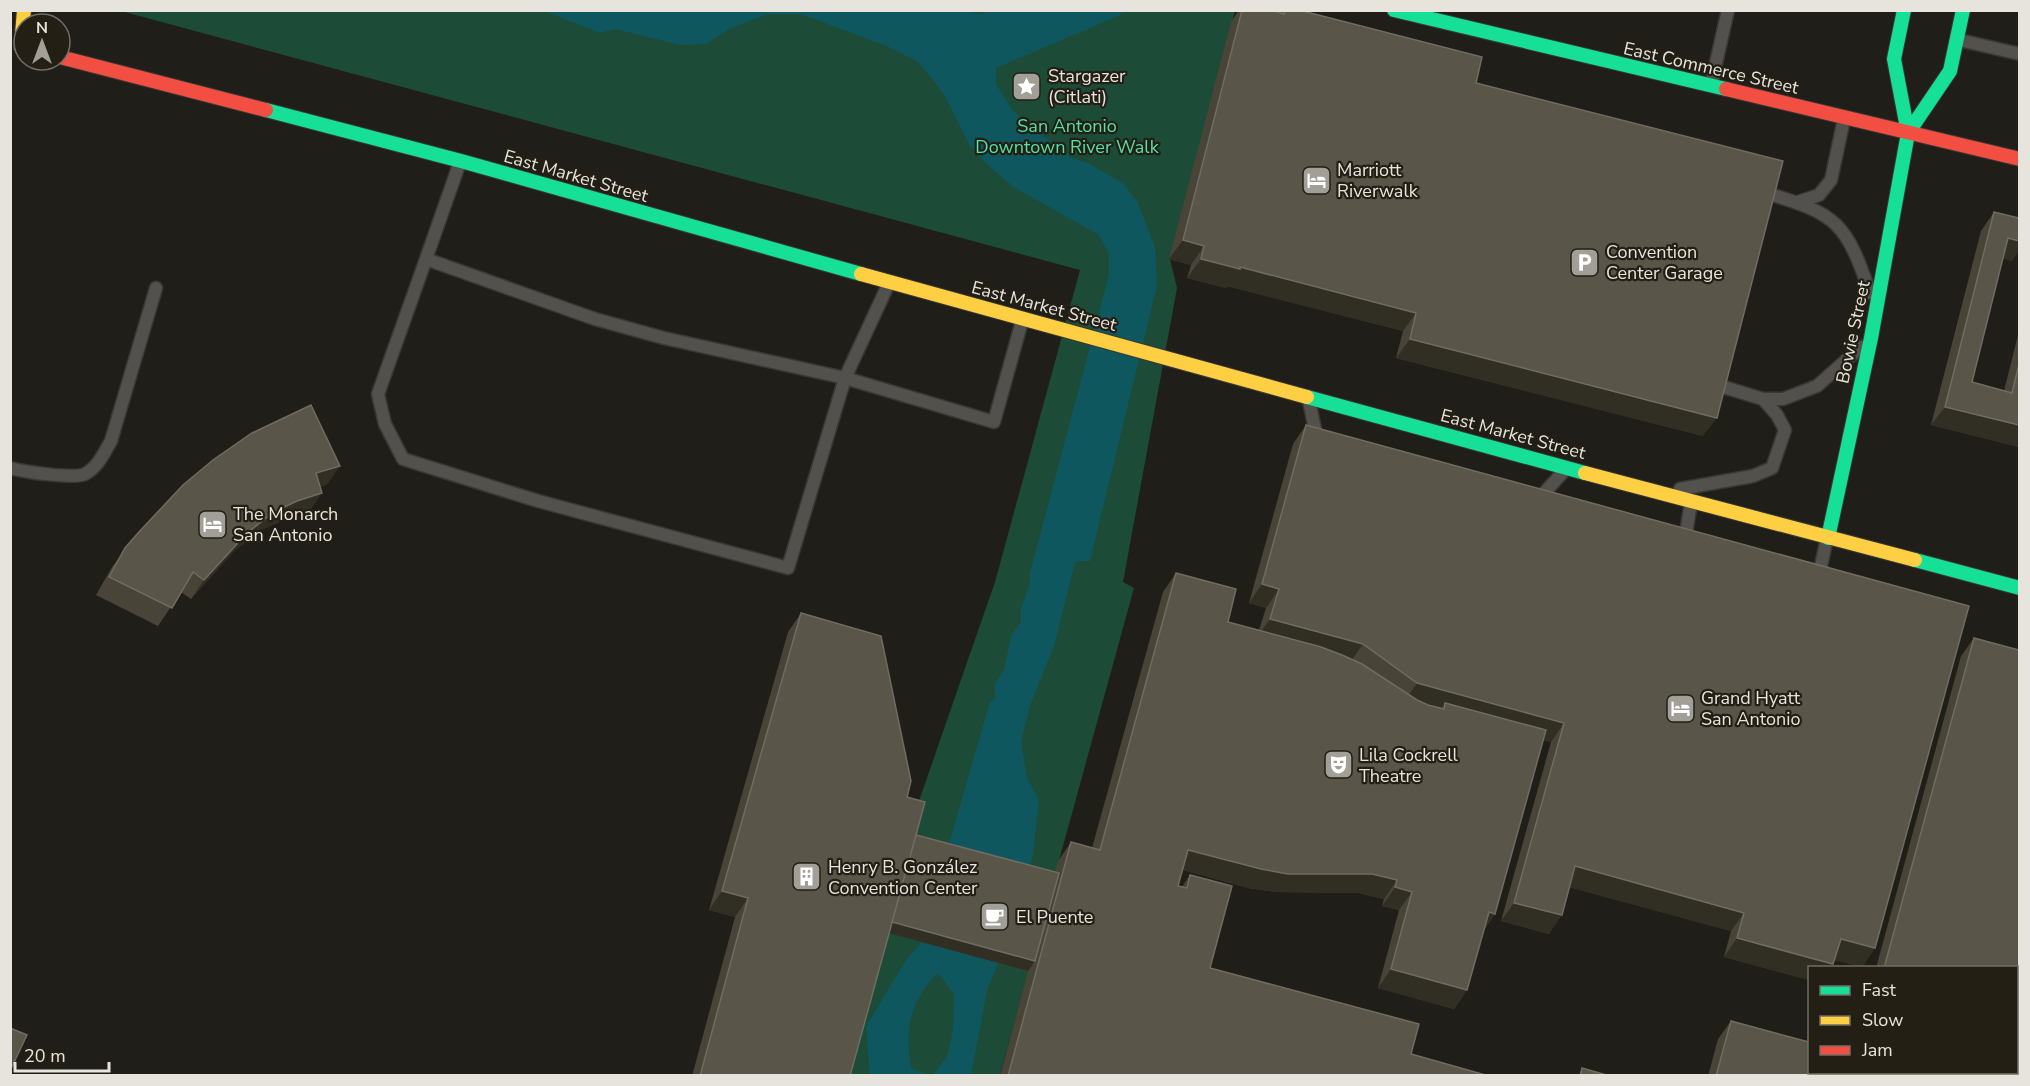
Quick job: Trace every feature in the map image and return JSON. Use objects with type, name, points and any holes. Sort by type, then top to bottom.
[{"type":"main road","name":"East Commerce Street","points":[[1394,10],[2019,159]]},
{"type":"main road","name":"Bowie Street","points":[[1828,538],[1871,338],[1908,133],[1894,59],[1904,10]]},
{"type":"main road","name":"Bowie Street","points":[[1908,133],[1950,72],[1963,10]]},
{"type":"main road","name":"East Market Street","points":[[72,60],[461,161],[1022,319],[1658,493],[2019,588]]},
{"type":"lane","points":[[1711,86],[1728,10]]},
{"type":"lane","points":[[1957,39],[2019,54]]},
{"type":"lane","points":[[1798,202],[1819,195],[1831,180],[1844,118]]},
{"type":"lane","points":[[461,161],[378,394],[385,424],[403,459],[538,501],[788,568],[846,378],[889,282]]},
{"type":"lane","points":[[1766,193],[1813,208],[1844,231],[1856,253],[1876,309]]},
{"type":"lane","points":[[426,259],[532,298],[629,328],[736,355],[846,378],[994,422],[1022,319]]},
{"type":"lane","points":[[10,468],[75,476],[85,474],[99,463],[111,441],[156,288]]},
{"type":"lane","points":[[1717,385],[1763,399],[1784,399],[1817,386],[1871,338]]},
{"type":"lane","points":[[1308,397],[1318,444],[1322,452]]},
{"type":"lane","points":[[1658,493],[1753,476],[1772,468],[1785,430],[1777,415],[1763,399]]},
{"type":"lane","points":[[1529,509],[1567,468]]},
{"type":"lane","points":[[1682,550],[1692,502]]},
{"type":"lane","points":[[1816,587],[1828,538]]},
{"type":"green space","name":"San Antonio Downtown River Walk","points":[[121,11],[1235,11],[1170,259],[1177,288],[1123,582],[1134,588],[1000,1075],[842,1075],[912,821],[995,582],[1080,270]]},
{"type":"water","points":[[965,10],[979,14],[993,10],[1124,11],[1118,16],[996,68],[996,84],[1013,111],[1070,157],[1090,164],[1124,184],[1138,203],[1155,248],[1157,285],[1090,561],[1075,563],[1054,646],[1030,705],[1021,742],[1027,778],[1039,800],[1033,854],[1004,948],[987,990],[971,1075],[933,1075],[947,1057],[953,1031],[954,994],[938,973],[915,1005],[909,1028],[911,1068],[927,1075],[870,1075],[866,1026],[907,959],[920,944],[990,702],[996,698],[994,686],[1004,670],[1011,636],[1021,622],[1021,608],[1030,584],[1030,573],[1109,275],[1109,254],[1099,235],[1014,187],[993,170],[971,148],[942,91],[918,62],[889,47],[801,14],[768,14],[731,28],[706,44],[681,45],[615,29],[600,33],[544,11]]},
{"type":"building","points":[[1242,10],[1271,10],[1284,14],[1285,10],[1299,10],[1482,57],[1476,83],[1783,161],[1717,418],[1410,339],[1416,313],[1201,259],[1204,246],[1183,240]]},
{"type":"building","points":[[1994,212],[2019,218],[2019,241],[2008,238],[1972,382],[2012,393],[2019,364],[2019,425],[1945,407]]},
{"type":"building","name":"The Monarch San Antonio","points":[[311,405],[340,466],[316,473],[322,493],[274,512],[247,533],[204,580],[193,572],[172,608],[109,577],[125,548],[183,485],[213,460],[252,433]]},
{"type":"building","name":"Grand Hyatt San Antonio","points":[[1306,425],[1969,606],[1875,948],[1841,939],[1833,964],[1737,938],[1744,913],[1575,866],[1562,915],[1514,903],[1564,723],[1417,683],[1363,644],[1270,619],[1279,589],[1262,584]]},
{"type":"building","points":[[1176,573],[1236,589],[1228,622],[1321,647],[1342,655],[1362,664],[1428,705],[1444,709],[1445,703],[1546,730],[1495,914],[1489,912],[1467,990],[1391,969],[1412,892],[1395,887],[1397,880],[1372,874],[1288,874],[1188,850],[1178,886],[1187,888],[1190,875],[1232,886],[1210,968],[1419,1024],[1411,1054],[1489,1076],[1008,1076],[1071,842],[1100,850]]},
{"type":"building","name":"Henry B. González Convention Center","points":[[801,613],[881,636],[911,781],[907,797],[925,802],[850,1076],[700,1076],[748,898],[722,891]]},
{"type":"building","points":[[1974,638],[2019,650],[2019,1076],[1716,1076],[1731,1021],[1808,1042],[1808,1074],[2018,1074],[2018,966],[1885,966]]},
{"type":"building","points":[[916,835],[1059,873],[1035,961],[892,922]]},
{"type":"building","points":[[10,1028],[27,1035],[10,1071]]},
{"type":"building","points":[[1582,1068],[1610,1076],[1580,1076]]},
{"type":"traffic: fast","points":[[1394,10],[1726,89]]},
{"type":"traffic: fast","points":[[1828,538],[1871,338],[1908,133],[1894,59],[1904,10]]},
{"type":"traffic: fast","points":[[1908,133],[1950,71],[1963,10]]},
{"type":"traffic: fast","points":[[266,110],[461,161],[861,274]]},
{"type":"traffic: fast","points":[[1307,397],[1585,473]]},
{"type":"traffic: fast","points":[[1915,560],[2020,588]]},
{"type":"traffic: slow","points":[[861,274],[1307,397]]},
{"type":"traffic: slow","points":[[1585,473],[1915,560]]},
{"type":"traffic: jam","points":[[72,60],[266,110]]},
{"type":"traffic: jam","points":[[1726,89],[2020,159]]},
{"type":"place","name":"Stargazer (Citlati)","points":[[1027,86]]},
{"type":"place","name":"Marriott Riverwalk","points":[[1316,180]]},
{"type":"place","name":"Convention Center Garage","points":[[1585,262]]},
{"type":"place","name":"The Monarch San Antonio","points":[[212,524]]},
{"type":"place","name":"Grand Hyatt San Antonio","points":[[1680,708]]},
{"type":"place","name":"Lila Cockrell Theatre","points":[[1338,765]]},
{"type":"place","name":"Henry B. González Convention Center","points":[[807,877]]},
{"type":"place","name":"El Puente","points":[[995,917]]}]
